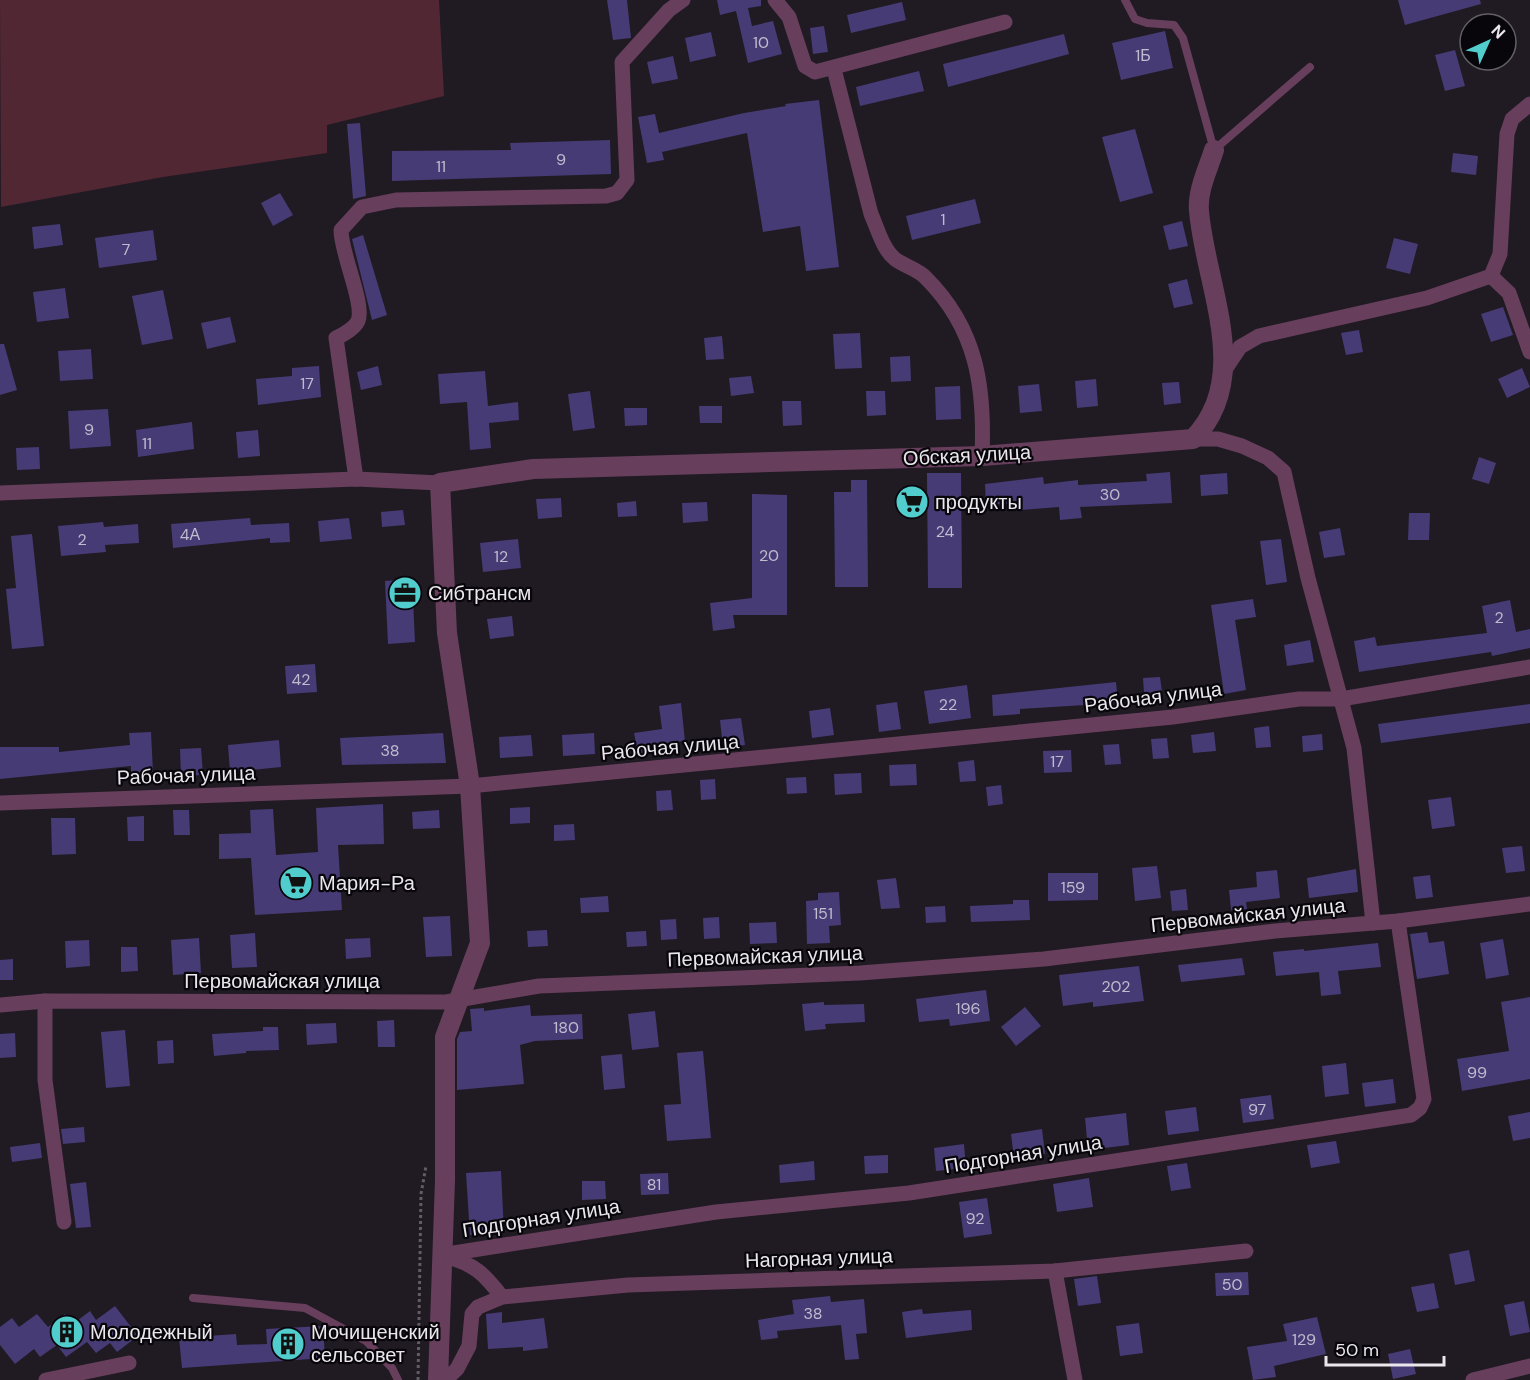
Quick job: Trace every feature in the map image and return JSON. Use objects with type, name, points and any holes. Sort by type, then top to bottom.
[{"type":"street","points":[[356,479],[336,338],[348,332],[358,322],[360,309],[341,245],[342,230],[362,207],[396,200],[606,196],[617,193],[627,180],[622,63],[637,43],[669,10],[683,0]]},
{"type":"street","points":[[775,0],[789,17],[806,66],[815,72],[834,69],[1005,22]]},
{"type":"street","points":[[834,69],[868,204],[881,237],[893,258],[925,276],[948,305],[973,351],[984,408],[982,456]]},
{"type":"street","points":[[1193,439],[1205,426],[1215,408],[1224,371],[1240,347],[1258,336],[1427,298],[1491,276],[1500,254],[1507,134],[1512,119],[1530,104]]},
{"type":"street","points":[[1214,150],[1202,185],[1199,210],[1216,306],[1224,371]]},
{"type":"street","points":[[1491,276],[1509,293],[1530,352]]},
{"type":"street","points":[[1193,439],[1218,440],[1242,446],[1268,458],[1284,472],[1308,578],[1354,748],[1373,923]]},
{"type":"street","name":"Обская улица","points":[[440,483],[533,469],[982,456],[1193,439]]},
{"type":"street","points":[[0,493],[356,479],[440,483],[447,633],[470,786],[480,943],[456,1001],[445,1037],[445,1180],[438,1380]]},
{"type":"street","name":"Рабочая улица","points":[[0,802],[470,786],[1173,717],[1299,699],[1341,699],[1530,667]]},
{"type":"street","name":"Первомайская улица","points":[[0,1005],[45,1001],[456,1001],[539,986],[860,973],[1044,959],[1275,931],[1398,921],[1530,904]]},
{"type":"street","name":"Подгорная улица","points":[[441,1255],[716,1212],[909,1193],[1411,1115],[1420,1108],[1424,1099],[1398,921]]},
{"type":"street","points":[[45,1001],[45,1080],[64,1222]]},
{"type":"street","name":"Нагорная улица","points":[[445,1380],[457,1369],[469,1346],[472,1314],[478,1307],[502,1297],[628,1285],[1055,1271],[1246,1251]]},
{"type":"street","points":[[441,1255],[467,1262],[487,1277],[502,1297]]},
{"type":"street","points":[[1055,1271],[1075,1380]]},
{"type":"street","points":[[46,1380],[129,1363]]},
{"type":"street","points":[[1473,1380],[1530,1366]]},
{"type":"lane","points":[[1125,0],[1135,20],[1147,24],[1174,25],[1184,38],[1214,150],[1310,67]]},
{"type":"lane","points":[[193,1298],[305,1308],[366,1341],[392,1368],[398,1380]]},
{"type":"shaded area","points":[[0,0],[439,0],[444,96],[327,125],[327,153],[163,177],[1,207]]},
{"type":"building","points":[[607,0],[627,0],[631,38],[613,40]]},
{"type":"building","points":[[717,0],[761,0],[761,6],[748,8],[752,26],[773,21],[782,54],[748,63],[736,11],[720,15]]},
{"type":"building","points":[[1398,0],[1480,0],[1481,4],[1405,25]]},
{"type":"building","points":[[902,2],[906,20],[851,33],[847,15]]},
{"type":"building","points":[[824,26],[828,52],[813,54],[810,28]]},
{"type":"building","points":[[1165,31],[1173,68],[1121,80],[1112,43]]},
{"type":"building","points":[[711,32],[716,56],[690,62],[685,38]]},
{"type":"building","points":[[1064,34],[1069,54],[948,87],[943,64]]},
{"type":"building","points":[[1455,50],[1458,72],[1461,72],[1465,86],[1445,91],[1435,55]]},
{"type":"building","points":[[673,56],[678,79],[652,84],[647,62]]},
{"type":"building","points":[[919,71],[924,91],[860,106],[856,87]]},
{"type":"building","points":[[819,100],[839,267],[806,271],[800,226],[763,232],[747,133],[662,152],[664,160],[647,163],[638,117],[655,114],[659,133],[744,113],[786,106],[785,104]]},
{"type":"building","points":[[360,123],[366,196],[353,199],[347,124]]},
{"type":"building","points":[[1135,129],[1153,193],[1120,202],[1102,137]]},
{"type":"building","points":[[610,140],[611,174],[392,181],[392,151],[511,150],[510,143]]},
{"type":"building","points":[[1453,153],[1478,156],[1476,175],[1451,172]]},
{"type":"building","points":[[280,193],[293,215],[273,226],[261,203]]},
{"type":"building","points":[[975,199],[981,223],[912,240],[906,216]]},
{"type":"building","points":[[1182,221],[1188,246],[1169,250],[1163,226]]},
{"type":"building","points":[[60,224],[63,245],[34,249],[32,227]]},
{"type":"building","points":[[153,230],[157,260],[99,268],[95,238]]},
{"type":"building","points":[[363,235],[387,315],[372,320],[352,239]]},
{"type":"building","points":[[1394,238],[1418,244],[1410,274],[1386,268]]},
{"type":"building","points":[[1187,279],[1193,304],[1174,308],[1168,284]]},
{"type":"building","points":[[65,288],[69,318],[37,322],[33,292]]},
{"type":"building","points":[[163,290],[173,339],[142,345],[132,296]]},
{"type":"building","points":[[1503,307],[1513,335],[1491,342],[1481,314]]},
{"type":"building","points":[[230,317],[236,342],[207,349],[201,323]]},
{"type":"building","points":[[1359,330],[1363,352],[1346,355],[1341,333]]},
{"type":"building","points":[[860,333],[862,368],[835,369],[833,334]]},
{"type":"building","points":[[722,336],[724,359],[706,360],[704,338]]},
{"type":"building","points":[[0,344],[4,344],[17,390],[0,395]]},
{"type":"building","points":[[91,349],[93,379],[60,381],[58,351]]},
{"type":"building","points":[[910,356],[911,381],[891,382],[890,357]]},
{"type":"building","points":[[319,366],[321,397],[258,405],[256,379],[292,376],[292,368]]},
{"type":"building","points":[[378,366],[382,385],[361,390],[357,372]]},
{"type":"building","points":[[1522,368],[1530,387],[1507,398],[1498,379]]},
{"type":"building","points":[[485,371],[488,406],[518,402],[519,420],[489,423],[491,448],[470,450],[467,402],[440,404],[438,374]]},
{"type":"building","points":[[751,376],[754,393],[731,396],[729,378]]},
{"type":"building","points":[[1096,379],[1098,406],[1077,408],[1075,381]]},
{"type":"building","points":[[1179,382],[1181,403],[1164,405],[1162,383]]},
{"type":"building","points":[[1039,384],[1042,411],[1020,413],[1018,386]]},
{"type":"building","points":[[960,386],[961,419],[936,420],[935,387]]},
{"type":"building","points":[[590,391],[595,428],[573,431],[568,394]]},
{"type":"building","points":[[866,391],[885,391],[886,415],[867,416]]},
{"type":"building","points":[[782,401],[801,401],[802,425],[783,426]]},
{"type":"building","points":[[699,406],[722,406],[722,423],[700,423]]},
{"type":"building","points":[[624,408],[647,408],[647,425],[625,426]]},
{"type":"building","points":[[108,409],[111,446],[70,449],[68,411]]},
{"type":"building","points":[[192,422],[194,449],[138,457],[136,430]]},
{"type":"building","points":[[258,430],[260,456],[238,458],[236,432]]},
{"type":"building","points":[[39,447],[40,469],[17,470],[16,448]]},
{"type":"building","points":[[1479,457],[1496,463],[1489,484],[1472,479]]},
{"type":"building","points":[[1170,472],[1172,503],[1080,507],[1082,518],[1060,520],[1059,507],[1021,510],[1020,503],[986,505],[985,484],[1043,477],[1044,484],[1078,480],[1078,485],[1147,481],[1146,474]]},
{"type":"building","points":[[927,473],[961,473],[962,588],[928,588]]},
{"type":"building","points":[[1227,473],[1228,494],[1201,496],[1200,475]]},
{"type":"building","points":[[851,480],[867,480],[868,587],[835,587],[834,492],[851,492]]},
{"type":"building","points":[[752,494],[787,495],[787,615],[733,615],[735,628],[713,631],[710,603],[752,598]]},
{"type":"building","points":[[561,498],[562,517],[538,519],[536,499]]},
{"type":"building","points":[[636,501],[637,516],[618,517],[617,503]]},
{"type":"building","points":[[707,502],[708,521],[683,523],[682,503]]},
{"type":"building","points":[[403,510],[405,525],[382,527],[381,512]]},
{"type":"building","points":[[1409,513],[1430,513],[1429,540],[1408,540]]},
{"type":"building","points":[[250,518],[251,525],[289,523],[290,542],[270,543],[270,538],[173,548],[171,524]]},
{"type":"building","points":[[349,518],[352,539],[320,542],[318,521]]},
{"type":"building","points":[[103,522],[104,527],[138,524],[139,543],[105,545],[106,552],[61,556],[58,526]]},
{"type":"building","points":[[1340,528],[1345,555],[1324,558],[1319,532]]},
{"type":"building","points":[[32,534],[44,646],[12,649],[6,589],[16,588],[11,536]]},
{"type":"building","points":[[518,539],[521,568],[483,572],[480,543]]},
{"type":"building","points":[[1281,539],[1287,582],[1266,585],[1260,541]]},
{"type":"building","points":[[412,579],[415,642],[388,644],[385,581]]},
{"type":"building","points":[[1253,599],[1256,617],[1235,620],[1246,690],[1224,694],[1211,605]]},
{"type":"building","points":[[1510,600],[1516,632],[1530,629],[1530,648],[1492,656],[1491,652],[1359,672],[1354,641],[1375,637],[1377,646],[1487,633],[1482,606]]},
{"type":"building","points":[[512,616],[514,636],[490,639],[487,619]]},
{"type":"building","points":[[1310,640],[1314,662],[1287,666],[1284,645]]},
{"type":"building","points":[[315,664],[317,692],[287,694],[285,666]]},
{"type":"building","points":[[1160,677],[1162,692],[1144,693],[1143,678]]},
{"type":"building","points":[[1116,682],[1118,703],[1020,709],[1020,714],[993,716],[992,695]]},
{"type":"building","points":[[967,685],[971,718],[929,724],[924,691]]},
{"type":"building","points":[[897,702],[901,729],[879,732],[876,705]]},
{"type":"building","points":[[681,703],[685,741],[653,745],[654,752],[638,754],[634,733],[662,729],[659,706]]},
{"type":"building","points":[[1530,704],[1530,723],[1381,743],[1378,724]]},
{"type":"building","points":[[830,708],[834,735],[812,738],[809,711]]},
{"type":"building","points":[[741,718],[745,745],[723,748],[720,720]]},
{"type":"building","points":[[1269,726],[1271,747],[1256,748],[1254,728]]},
{"type":"building","points":[[151,732],[153,772],[131,774],[131,766],[0,779],[0,747],[59,747],[59,752],[130,745],[129,733]]},
{"type":"building","points":[[1214,732],[1216,751],[1193,753],[1191,735]]},
{"type":"building","points":[[443,733],[446,763],[342,765],[340,738]]},
{"type":"building","points":[[594,733],[595,754],[563,756],[562,735]]},
{"type":"building","points":[[1322,734],[1323,750],[1303,752],[1302,736]]},
{"type":"building","points":[[531,735],[533,756],[500,758],[499,737]]},
{"type":"building","points":[[1167,738],[1169,758],[1153,759],[1151,739]]},
{"type":"building","points":[[279,740],[281,767],[230,772],[228,745]]},
{"type":"building","points":[[1119,744],[1121,764],[1105,765],[1103,745]]},
{"type":"building","points":[[201,748],[203,775],[181,776],[180,749]]},
{"type":"building","points":[[1071,750],[1072,772],[1044,773],[1043,751]]},
{"type":"building","points":[[974,760],[976,781],[960,782],[958,762]]},
{"type":"building","points":[[916,764],[917,785],[890,786],[889,765]]},
{"type":"building","points":[[861,773],[862,793],[835,795],[834,774]]},
{"type":"building","points":[[806,777],[807,793],[787,794],[786,778]]},
{"type":"building","points":[[715,779],[716,799],[701,800],[700,780]]},
{"type":"building","points":[[1001,785],[1003,804],[988,806],[986,787]]},
{"type":"building","points":[[671,790],[673,810],[657,811],[656,791]]},
{"type":"building","points":[[1451,797],[1455,826],[1432,829],[1428,800]]},
{"type":"building","name":"Мария-Ра","points":[[383,804],[384,844],[338,845],[342,910],[255,915],[251,858],[219,859],[219,834],[251,833],[250,810],[273,809],[276,855],[318,852],[316,808]]},
{"type":"building","points":[[530,807],[530,823],[510,824],[510,808]]},
{"type":"building","points":[[173,810],[189,810],[190,835],[174,835]]},
{"type":"building","points":[[439,810],[440,828],[413,829],[412,812]]},
{"type":"building","points":[[144,816],[144,841],[128,841],[127,817]]},
{"type":"building","points":[[51,818],[75,818],[76,854],[52,855]]},
{"type":"building","points":[[574,824],[575,840],[554,841],[554,825]]},
{"type":"building","points":[[1522,846],[1525,871],[1506,873],[1502,848]]},
{"type":"building","points":[[1157,866],[1161,898],[1135,901],[1132,868]]},
{"type":"building","points":[[1356,869],[1358,892],[1309,898],[1307,878]]},
{"type":"building","points":[[1277,870],[1280,898],[1246,902],[1247,909],[1231,910],[1229,890],[1257,887],[1256,872]]},
{"type":"building","points":[[1048,873],[1098,873],[1098,900],[1048,901]]},
{"type":"building","points":[[1430,875],[1433,897],[1416,899],[1413,877]]},
{"type":"building","points":[[896,878],[900,908],[881,909],[877,880]]},
{"type":"building","points":[[1186,889],[1188,910],[1172,911],[1170,891]]},
{"type":"building","points":[[839,892],[841,925],[829,926],[830,943],[807,944],[806,901],[818,900],[818,893]]},
{"type":"building","points":[[608,896],[609,912],[581,913],[580,898]]},
{"type":"building","points":[[1013,900],[1029,900],[1030,920],[971,922],[970,906],[1013,904]]},
{"type":"building","points":[[945,906],[946,922],[926,923],[925,907]]},
{"type":"building","points":[[450,916],[452,956],[426,957],[423,917]]},
{"type":"building","points":[[719,917],[720,938],[704,939],[703,918]]},
{"type":"building","points":[[676,919],[677,939],[661,940],[660,920]]},
{"type":"building","points":[[776,922],[777,943],[750,944],[749,923]]},
{"type":"building","points":[[547,930],[548,946],[528,947],[527,931]]},
{"type":"building","points":[[646,931],[647,946],[627,947],[626,932]]},
{"type":"building","points":[[1427,932],[1429,943],[1444,941],[1449,974],[1417,979],[1410,934]]},
{"type":"building","points":[[255,933],[257,967],[232,968],[230,935]]},
{"type":"building","points":[[199,938],[201,973],[173,975],[171,940]]},
{"type":"building","points":[[370,938],[371,957],[346,959],[345,939]]},
{"type":"building","points":[[1503,939],[1509,975],[1486,979],[1480,943]]},
{"type":"building","points":[[89,940],[90,966],[66,968],[65,941]]},
{"type":"building","points":[[1378,943],[1381,967],[1338,971],[1341,994],[1321,996],[1319,972],[1276,976],[1273,952]]},
{"type":"building","points":[[121,947],[137,947],[138,971],[121,972]]},
{"type":"building","points":[[1242,958],[1245,975],[1181,982],[1178,965]]},
{"type":"building","points":[[13,959],[13,980],[0,980],[0,960]]},
{"type":"building","points":[[1139,966],[1144,1001],[1093,1007],[1093,1002],[1063,1006],[1059,975]]},
{"type":"building","points":[[986,990],[990,1021],[950,1026],[949,1019],[919,1022],[916,999]]},
{"type":"building","points":[[1530,997],[1530,1079],[1462,1091],[1457,1059],[1509,1051],[1501,1002]]},
{"type":"building","points":[[824,1002],[824,1005],[864,1004],[865,1022],[825,1024],[826,1029],[805,1031],[802,1004]]},
{"type":"building","points":[[530,1005],[531,1016],[582,1014],[583,1039],[535,1041],[520,1045],[524,1084],[457,1090],[457,1039],[460,1032],[472,1031],[470,1009],[484,1008],[484,1011]]},
{"type":"building","points":[[1025,1007],[1041,1026],[1016,1046],[1001,1027]]},
{"type":"building","points":[[655,1011],[659,1047],[632,1050],[628,1014]]},
{"type":"building","points":[[394,1020],[395,1047],[378,1047],[377,1021]]},
{"type":"building","points":[[336,1023],[337,1043],[307,1045],[306,1024]]},
{"type":"building","points":[[263,1027],[278,1027],[279,1050],[246,1051],[246,1053],[214,1056],[212,1034],[263,1031]]},
{"type":"building","points":[[125,1030],[130,1086],[106,1088],[101,1032]]},
{"type":"building","points":[[15,1033],[16,1057],[0,1058],[0,1034]]},
{"type":"building","points":[[173,1040],[174,1063],[158,1064],[157,1041]]},
{"type":"building","points":[[703,1051],[711,1138],[667,1141],[664,1105],[681,1104],[677,1053]]},
{"type":"building","points":[[622,1054],[625,1088],[604,1090],[601,1056]]},
{"type":"building","points":[[1346,1063],[1349,1094],[1325,1097],[1322,1066]]},
{"type":"building","points":[[1393,1079],[1396,1103],[1365,1107],[1362,1083]]},
{"type":"building","points":[[1271,1095],[1274,1119],[1243,1123],[1240,1099]]},
{"type":"building","points":[[1196,1107],[1199,1131],[1168,1135],[1165,1111]]},
{"type":"building","points":[[1530,1112],[1530,1138],[1513,1141],[1508,1116]]},
{"type":"building","points":[[1126,1113],[1129,1145],[1088,1150],[1085,1118]]},
{"type":"building","points":[[84,1127],[85,1142],[63,1144],[61,1129]]},
{"type":"building","points":[[1042,1129],[1045,1154],[1014,1158],[1011,1134]]},
{"type":"building","points":[[1336,1141],[1340,1163],[1311,1168],[1307,1145]]},
{"type":"building","points":[[40,1143],[42,1158],[12,1162],[10,1147]]},
{"type":"building","points":[[964,1144],[966,1168],[936,1171],[934,1148]]},
{"type":"building","points":[[888,1155],[888,1173],[865,1174],[864,1156]]},
{"type":"building","points":[[814,1161],[815,1180],[780,1183],[779,1165]]},
{"type":"building","points":[[1187,1163],[1191,1188],[1171,1191],[1167,1166]]},
{"type":"building","points":[[501,1171],[504,1233],[470,1235],[466,1173]]},
{"type":"building","points":[[668,1173],[669,1194],[641,1195],[640,1174]]},
{"type":"building","points":[[1089,1178],[1093,1207],[1057,1212],[1053,1184]]},
{"type":"building","points":[[582,1181],[605,1181],[606,1199],[582,1200]]},
{"type":"building","points":[[86,1182],[91,1227],[76,1228],[70,1184]]},
{"type":"building","points":[[987,1198],[992,1234],[964,1238],[959,1202]]},
{"type":"building","points":[[1469,1250],[1475,1281],[1455,1285],[1449,1254]]},
{"type":"building","points":[[1248,1272],[1249,1295],[1216,1296],[1215,1273]]},
{"type":"building","points":[[1097,1276],[1101,1303],[1078,1306],[1074,1279]]},
{"type":"building","points":[[1434,1283],[1439,1308],[1417,1312],[1411,1287]]},
{"type":"building","points":[[830,1296],[831,1302],[864,1299],[867,1333],[856,1334],[859,1359],[845,1360],[841,1325],[777,1331],[778,1338],[761,1340],[758,1320],[794,1314],[792,1300]]},
{"type":"building","points":[[1524,1301],[1530,1332],[1510,1336],[1504,1305]]},
{"type":"building","name":"Молодежный","points":[[115,1306],[138,1336],[117,1352],[110,1343],[96,1353],[87,1342],[66,1357],[57,1345],[40,1357],[34,1349],[15,1364],[0,1345],[0,1327],[12,1318],[19,1327],[37,1314],[48,1327],[65,1314],[73,1324],[90,1311],[96,1320]]},
{"type":"building","points":[[922,1309],[923,1314],[971,1310],[972,1330],[906,1338],[902,1312]]},
{"type":"building","points":[[502,1312],[502,1323],[544,1318],[548,1348],[523,1351],[523,1347],[488,1349],[486,1314]]},
{"type":"building","points":[[1317,1317],[1326,1354],[1274,1366],[1276,1377],[1253,1380],[1247,1347],[1287,1341],[1283,1324]]},
{"type":"building","points":[[1139,1323],[1143,1353],[1120,1356],[1116,1326]]},
{"type":"building","points":[[323,1326],[325,1358],[182,1368],[179,1338],[236,1334],[237,1345],[267,1344],[266,1329]]},
{"type":"building","points":[[1410,1349],[1416,1374],[1393,1379],[1388,1354]]},
{"type":"place","name":"продукты","points":[[912,502]]},
{"type":"place","name":"Сибтрансм","points":[[405,593]]},
{"type":"place","name":"Мария-Ра","points":[[296,883]]},
{"type":"place","name":"Молодежный","points":[[67,1332]]},
{"type":"place","name":"Мочищенский сельсовет","points":[[288,1344]]}]
